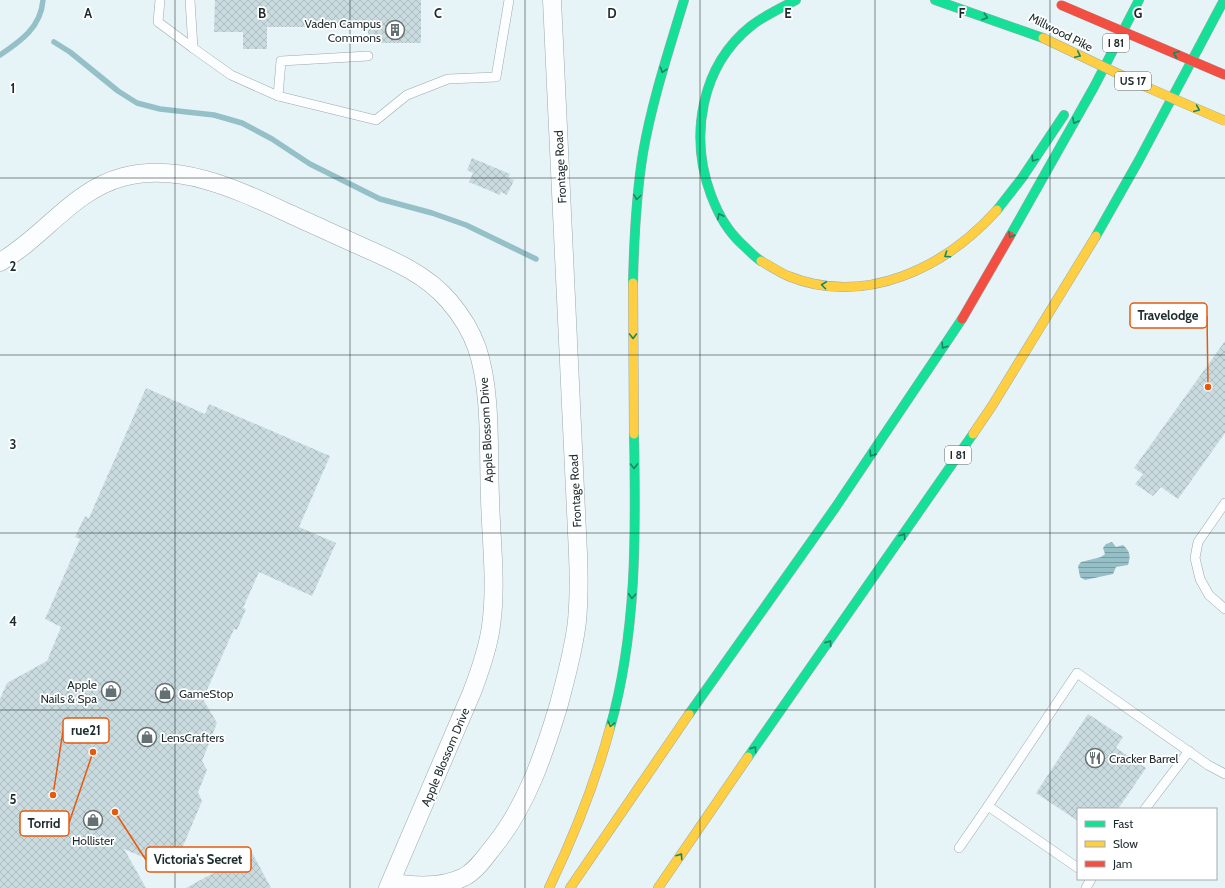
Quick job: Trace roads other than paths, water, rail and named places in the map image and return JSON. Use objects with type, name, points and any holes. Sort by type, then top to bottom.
[{"type":"highway","points":[[550,888],[581,818],[596,777],[616,700],[629,630],[634,531],[632,297],[637,203],[647,129],[684,0]]},
{"type":"highway","points":[[674,32],[689,0]]},
{"type":"highway","points":[[796,0],[773,11],[750,27],[729,48],[718,65],[704,96],[698,150],[704,175],[714,202],[731,234],[752,254],[771,268],[814,284],[839,287],[862,287],[887,282],[929,267],[951,252],[994,216],[1066,112],[1094,87]]},
{"type":"highway","points":[[935,0],[1043,38]]},
{"type":"highway","name":"Millwood Pike","points":[[1049,0],[1225,75]]},
{"type":"highway","name":"I 81","points":[[570,888],[618,816],[912,396],[970,306],[1094,87],[1139,0]]},
{"type":"highway","name":"I 81","points":[[658,888],[992,406],[1077,269],[1139,160],[1224,0]]},
{"type":"highway","name":"Millwood Pike","points":[[999,13],[1043,38],[1144,86],[1225,121]]},
{"type":"highway","points":[[1139,160],[1225,19]]},
{"type":"street","name":"Frontage Road","points":[[390,885],[434,887],[458,880],[480,864],[502,836],[524,800],[547,745],[572,650],[579,588],[578,554],[552,0]]},
{"type":"street","name":"Apple Blossom Drive","points":[[0,262],[22,247],[70,205],[90,191],[123,177],[141,174],[168,173],[200,178],[253,197],[395,261],[432,284],[461,315],[477,348],[486,389],[494,589],[491,623],[482,666],[472,692],[390,885]]},
{"type":"lane","points":[[160,0],[158,22],[231,75],[278,96],[376,120],[407,96],[448,79],[496,77],[508,0]]},
{"type":"lane","points":[[190,0],[193,48]]},
{"type":"lane","points":[[278,96],[281,61],[368,56]]},
{"type":"lane","points":[[1225,503],[1198,542],[1195,558],[1200,579],[1206,590],[1209,595],[1225,608]]},
{"type":"lane","points":[[959,848],[1077,673],[1214,769],[1225,774]]},
{"type":"lane","points":[[1146,808],[1189,751]]},
{"type":"lane","points":[[988,806],[1077,867]]},
{"type":"water","points":[[1112,542],[1116,547],[1123,545],[1127,549],[1130,556],[1128,565],[1116,567],[1113,574],[1085,580],[1080,577],[1078,566],[1081,562],[1101,557],[1105,554],[1103,548],[1106,544]]},
{"type":"waterway","points":[[0,55],[22,39],[34,26],[41,10],[43,0]]},
{"type":"waterway","points":[[54,42],[70,52],[118,91],[137,103],[160,109],[214,115],[242,123],[272,139],[310,164],[380,199],[432,213],[466,225],[536,259]]},
{"type":"place","name":"Vaden Campus Commons","points":[[395,30]]},
{"type":"place","name":"Travelodge","points":[[1208,387]]},
{"type":"place","name":"Apple Nails & Spa","points":[[111,691]]},
{"type":"place","name":"GameStop","points":[[165,693]]},
{"type":"place","name":"LensCrafters","points":[[147,737]]},
{"type":"place","name":"Torrid","points":[[93,752]]},
{"type":"place","name":"Cracker Barrel","points":[[1095,758]]},
{"type":"place","name":"rue21","points":[[53,795]]},
{"type":"place","name":"Victoria's Secret","points":[[115,812]]},
{"type":"place","name":"Hollister","points":[[93,820]]}]
